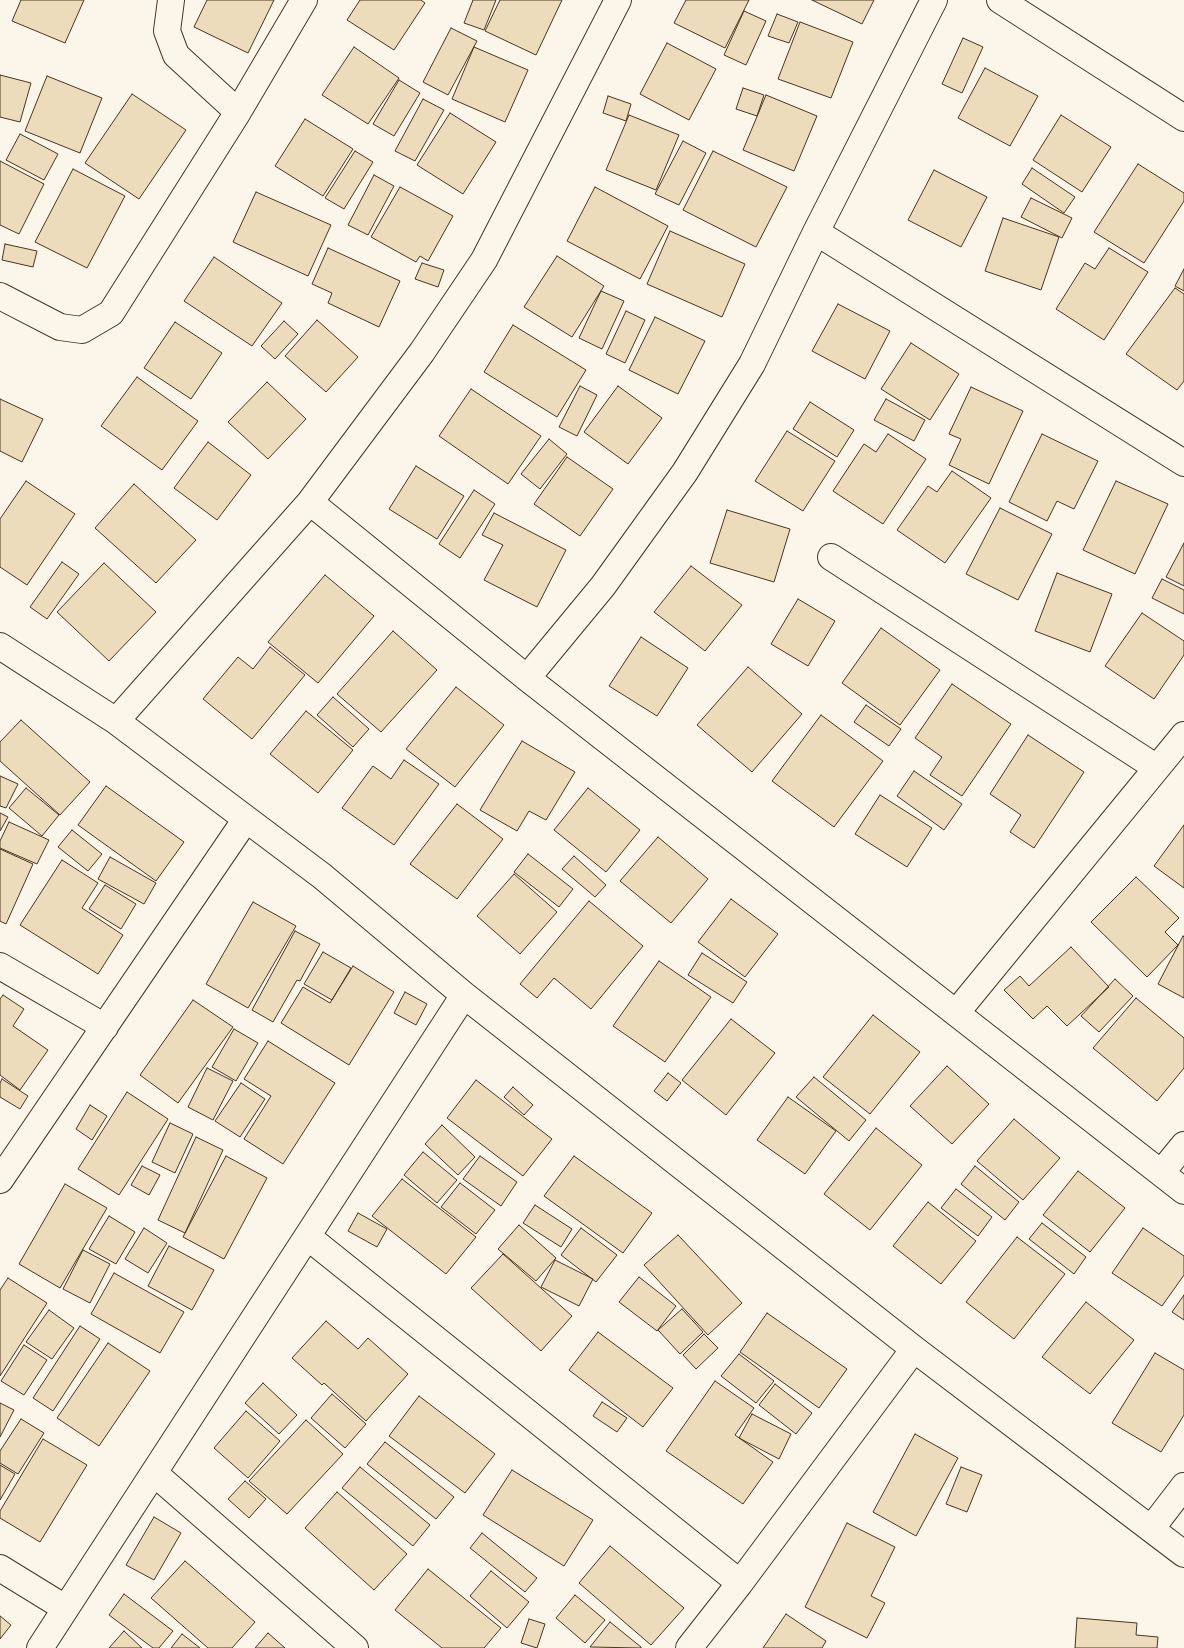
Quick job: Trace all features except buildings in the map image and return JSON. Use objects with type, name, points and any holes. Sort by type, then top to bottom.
[{"type":"street","points":[[170,0],[168,31],[176,56],[238,112]]},
{"type":"street","points":[[0,296],[60,327],[82,330],[112,313],[238,112],[304,0]]},
{"type":"street","points":[[116,721],[310,502],[422,352],[484,260],[618,0]]},
{"type":"street","points":[[528,678],[603,586],[685,472],[752,364],[816,232],[934,0]]},
{"type":"street","points":[[1000,0],[1184,118]]},
{"type":"street","points":[[816,232],[1184,463]]},
{"type":"street","points":[[310,502],[528,678],[1184,1191]]},
{"type":"street","points":[[831,557],[1157,768]]},
{"type":"street","points":[[0,646],[116,721],[322,876],[464,995],[914,1349],[1184,1554]]},
{"type":"street","points":[[956,1012],[1184,735]]},
{"type":"street","points":[[0,1180],[246,819]]},
{"type":"street","points":[[0,966],[105,1026]]},
{"type":"street","points":[[40,1648],[64,1608],[154,1474],[464,995]]},
{"type":"street","points":[[1161,1173],[1184,1146]]},
{"type":"street","points":[[308,1236],[740,1583]]},
{"type":"street","points":[[689,1648],[740,1583],[914,1349]]},
{"type":"street","points":[[154,1474],[355,1648]]},
{"type":"street","points":[[1151,1529],[1184,1486]]},
{"type":"street","points":[[0,1568],[64,1608]]}]
